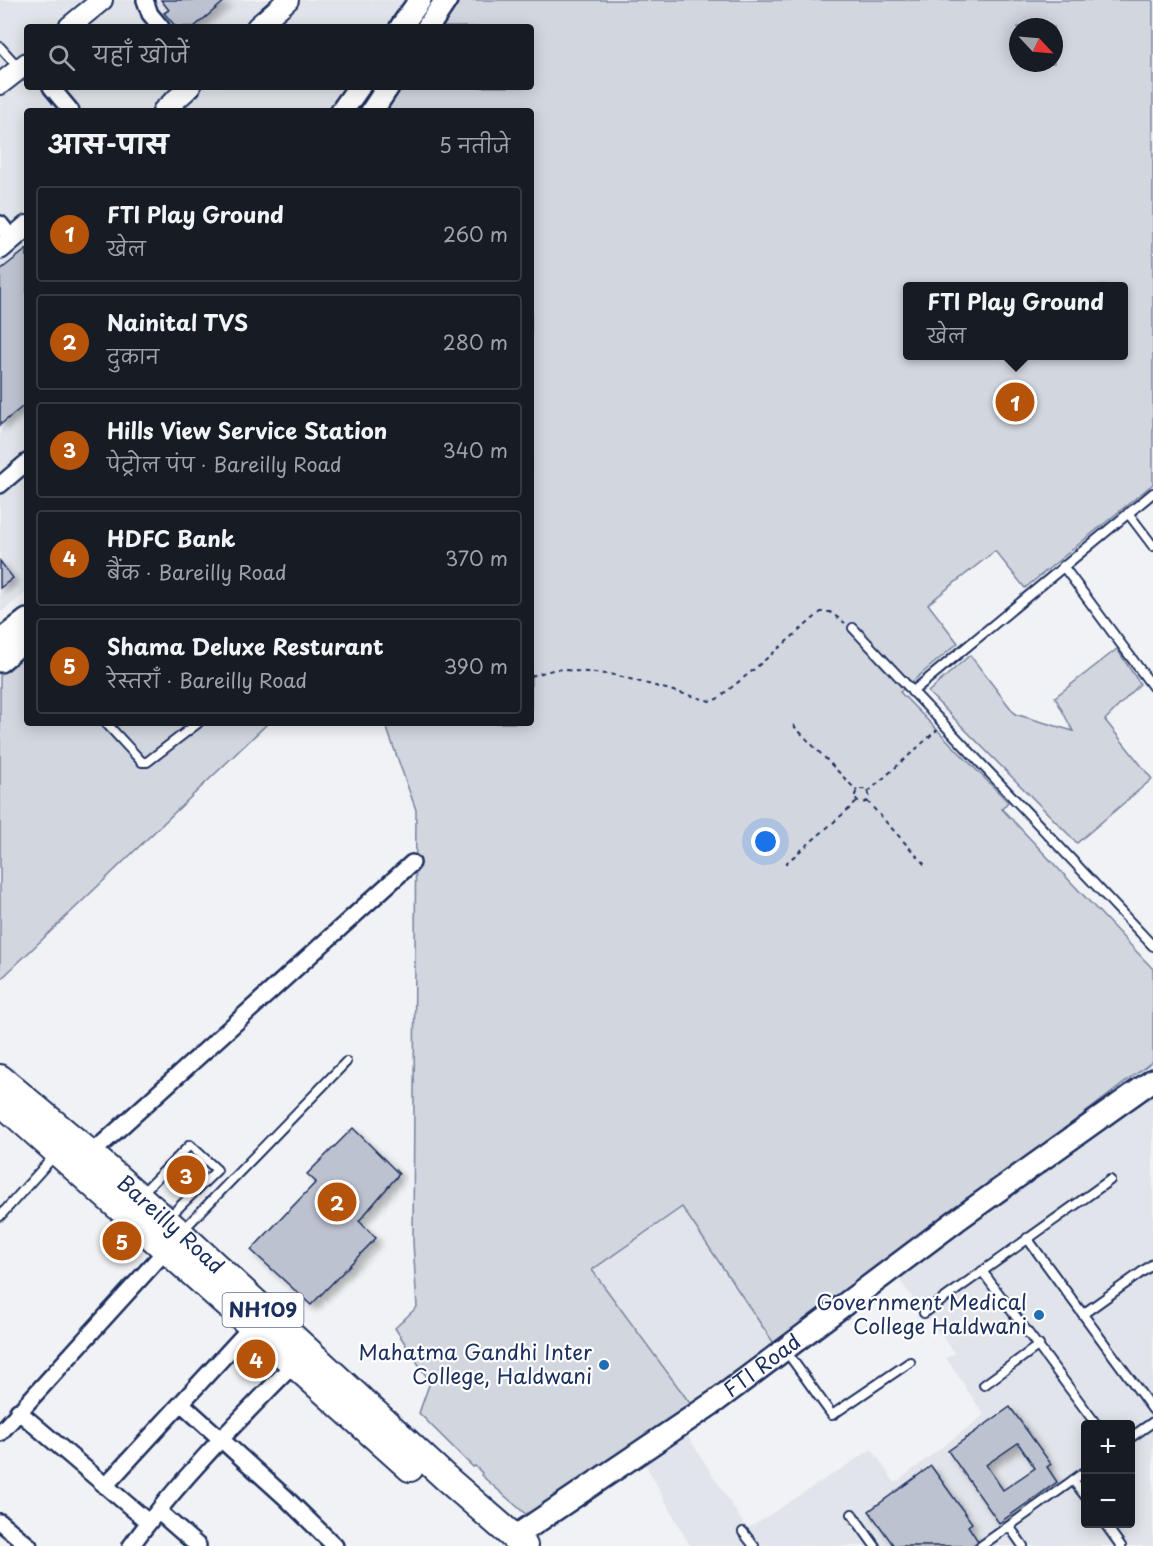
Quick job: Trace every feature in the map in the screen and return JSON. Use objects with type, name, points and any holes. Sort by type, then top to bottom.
[{"type":"highway","name":"Bareilly Road","points":[[0,1078],[139,1196],[251,1327],[300,1358]]},
{"type":"highway","name":"Bareilly Road","points":[[0,1101],[58,1152],[171,1234],[300,1358],[510,1544]]},
{"type":"main road","points":[[404,24],[420,0]]},
{"type":"main road","points":[[430,24],[446,0]]},
{"type":"main road","points":[[344,108],[357,90]]},
{"type":"main road","points":[[374,108],[386,90]]},
{"type":"main road","points":[[0,642],[24,623]]},
{"type":"main road","points":[[0,661],[24,641]]},
{"type":"main road","name":"FTI Road","points":[[510,1544],[716,1401],[957,1220],[1153,1080]]},
{"type":"street","points":[[73,24],[102,0]]},
{"type":"street","points":[[145,0],[150,14],[158,24]]},
{"type":"street","points":[[260,24],[288,0]]},
{"type":"street","points":[[0,84],[23,65]]},
{"type":"street","points":[[54,90],[68,108]]},
{"type":"street","points":[[172,108],[187,90]]},
{"type":"street","points":[[0,485],[24,465]]},
{"type":"street","points":[[91,1154],[412,863]]},
{"type":"street","points":[[0,1432],[171,1234]]},
{"type":"street","points":[[105,1486],[251,1327]]},
{"type":"street","points":[[131,1546],[153,1516],[221,1439],[300,1358]]},
{"type":"street","points":[[181,1403],[335,1546]]},
{"type":"street","points":[[18,1411],[105,1486],[198,1546]]},
{"type":"street","points":[[0,1522],[29,1546]]},
{"type":"lane","points":[[0,47],[23,65]]},
{"type":"lane","points":[[912,692],[1153,493]]},
{"type":"lane","points":[[1128,513],[1153,546]]},
{"type":"lane","points":[[1063,566],[1153,687]]},
{"type":"lane","points":[[852,628],[1153,946]]},
{"type":"lane","points":[[109,726],[142,762],[147,762],[194,726]]},
{"type":"lane","points":[[171,1234],[346,1062]]},
{"type":"lane","points":[[139,1196],[190,1145],[217,1170],[171,1234]]},
{"type":"lane","points":[[0,1216],[58,1152]]},
{"type":"lane","points":[[924,1313],[1110,1180]]},
{"type":"lane","points":[[1027,1238],[1153,1410]]},
{"type":"lane","points":[[1083,1314],[1153,1264]]},
{"type":"lane","points":[[982,1270],[1092,1420]]},
{"type":"lane","points":[[984,1385],[1039,1345]]},
{"type":"lane","points":[[785,1349],[832,1415],[910,1362]]},
{"type":"lane","points":[[1135,1435],[1153,1422]]},
{"type":"lane","points":[[981,1546],[1082,1474]]},
{"type":"lane","points":[[1073,1480],[1081,1490]]},
{"type":"lane","points":[[852,1514],[875,1546]]},
{"type":"lane","points":[[1009,1526],[1023,1546]]},
{"type":"lane","points":[[1108,1528],[1121,1546]]},
{"type":"lane","points":[[743,1532],[754,1546]]},
{"type":"path","points":[[534,675],[556,669],[615,675],[710,701],[717,699],[752,671],[821,612],[830,612],[852,628]]},
{"type":"path","points":[[868,792],[943,724]]},
{"type":"path","points":[[793,725],[857,791]]},
{"type":"path","points":[[857,791],[864,789],[868,792]]},
{"type":"path","points":[[857,791],[855,795],[857,802]]},
{"type":"path","points":[[857,802],[861,804],[867,801],[868,792]]},
{"type":"path","points":[[867,801],[925,865]]},
{"type":"path","points":[[785,864],[857,802]]},
{"type":"shaded area","points":[[0,0],[411,0],[394,24],[24,24],[24,90],[348,90],[335,108],[24,108],[24,594],[0,613]]},
{"type":"shaded area","points":[[454,0],[1153,0],[1153,484],[1025,588],[995,551],[928,604],[958,643],[900,692],[1008,802],[1002,809],[1153,969],[1153,1061],[777,1348],[682,1207],[592,1270],[692,1406],[529,1517],[481,1475],[482,1473],[475,1466],[473,1467],[419,1413],[430,1382],[395,1328],[417,1307],[413,1242],[416,810],[386,726],[534,726],[534,108],[381,108],[393,90],[534,90],[534,24],[437,24]]},
{"type":"shaded area","points":[[1117,649],[1140,684],[1105,720],[1152,779],[1077,843],[928,692],[970,655],[1015,714],[1073,731],[1055,697]]},
{"type":"shaded area","points":[[24,651],[24,726],[265,726],[0,980],[0,670]]},
{"type":"shaded area","name":"Government Medical College Haldwani","points":[[1153,1090],[1153,1546],[690,1546],[644,1462],[687,1435],[747,1529],[872,1449],[895,1483],[984,1415],[946,1358],[955,1353],[896,1276]]},
{"type":"shaded area","name":"Mahatma Gandhi Inter College, Haldwani","points":[[682,1207],[777,1348],[705,1402],[481,1475],[482,1473],[475,1466],[473,1467],[419,1413],[430,1382]]},
{"type":"building","points":[[161,0],[226,0],[198,24],[173,24],[164,13],[169,10]]},
{"type":"building","points":[[24,251],[24,405],[0,425],[0,270]]},
{"type":"building","points":[[0,561],[13,578],[0,588]]},
{"type":"building","points":[[353,1128],[399,1174],[359,1221],[376,1238],[311,1305],[251,1250],[316,1182],[307,1174]]},
{"type":"building","points":[[1010,1407],[1051,1464],[1047,1467],[1057,1482],[999,1523],[948,1451]],"holes":[[[1018,1443],[1035,1468],[1003,1490],[986,1465]]]},
{"type":"building","points":[[931,1466],[972,1523],[968,1526],[978,1541],[972,1546],[894,1546],[869,1511]]},
{"type":"place","name":"FTI Play Ground","points":[[1015,402]]},
{"type":"place","name":"Hills View Service Station","points":[[186,1175]]},
{"type":"place","name":"Nainital TVS","points":[[337,1202]]},
{"type":"place","name":"Shama Deluxe Resturant","points":[[122,1241]]},
{"type":"place","name":"Government Medical College Haldwani","points":[[1039,1315]]},
{"type":"place","name":"HDFC Bank","points":[[256,1359]]},
{"type":"place","name":"Mahatma Gandhi Inter College, Haldwani","points":[[604,1365]]}]
